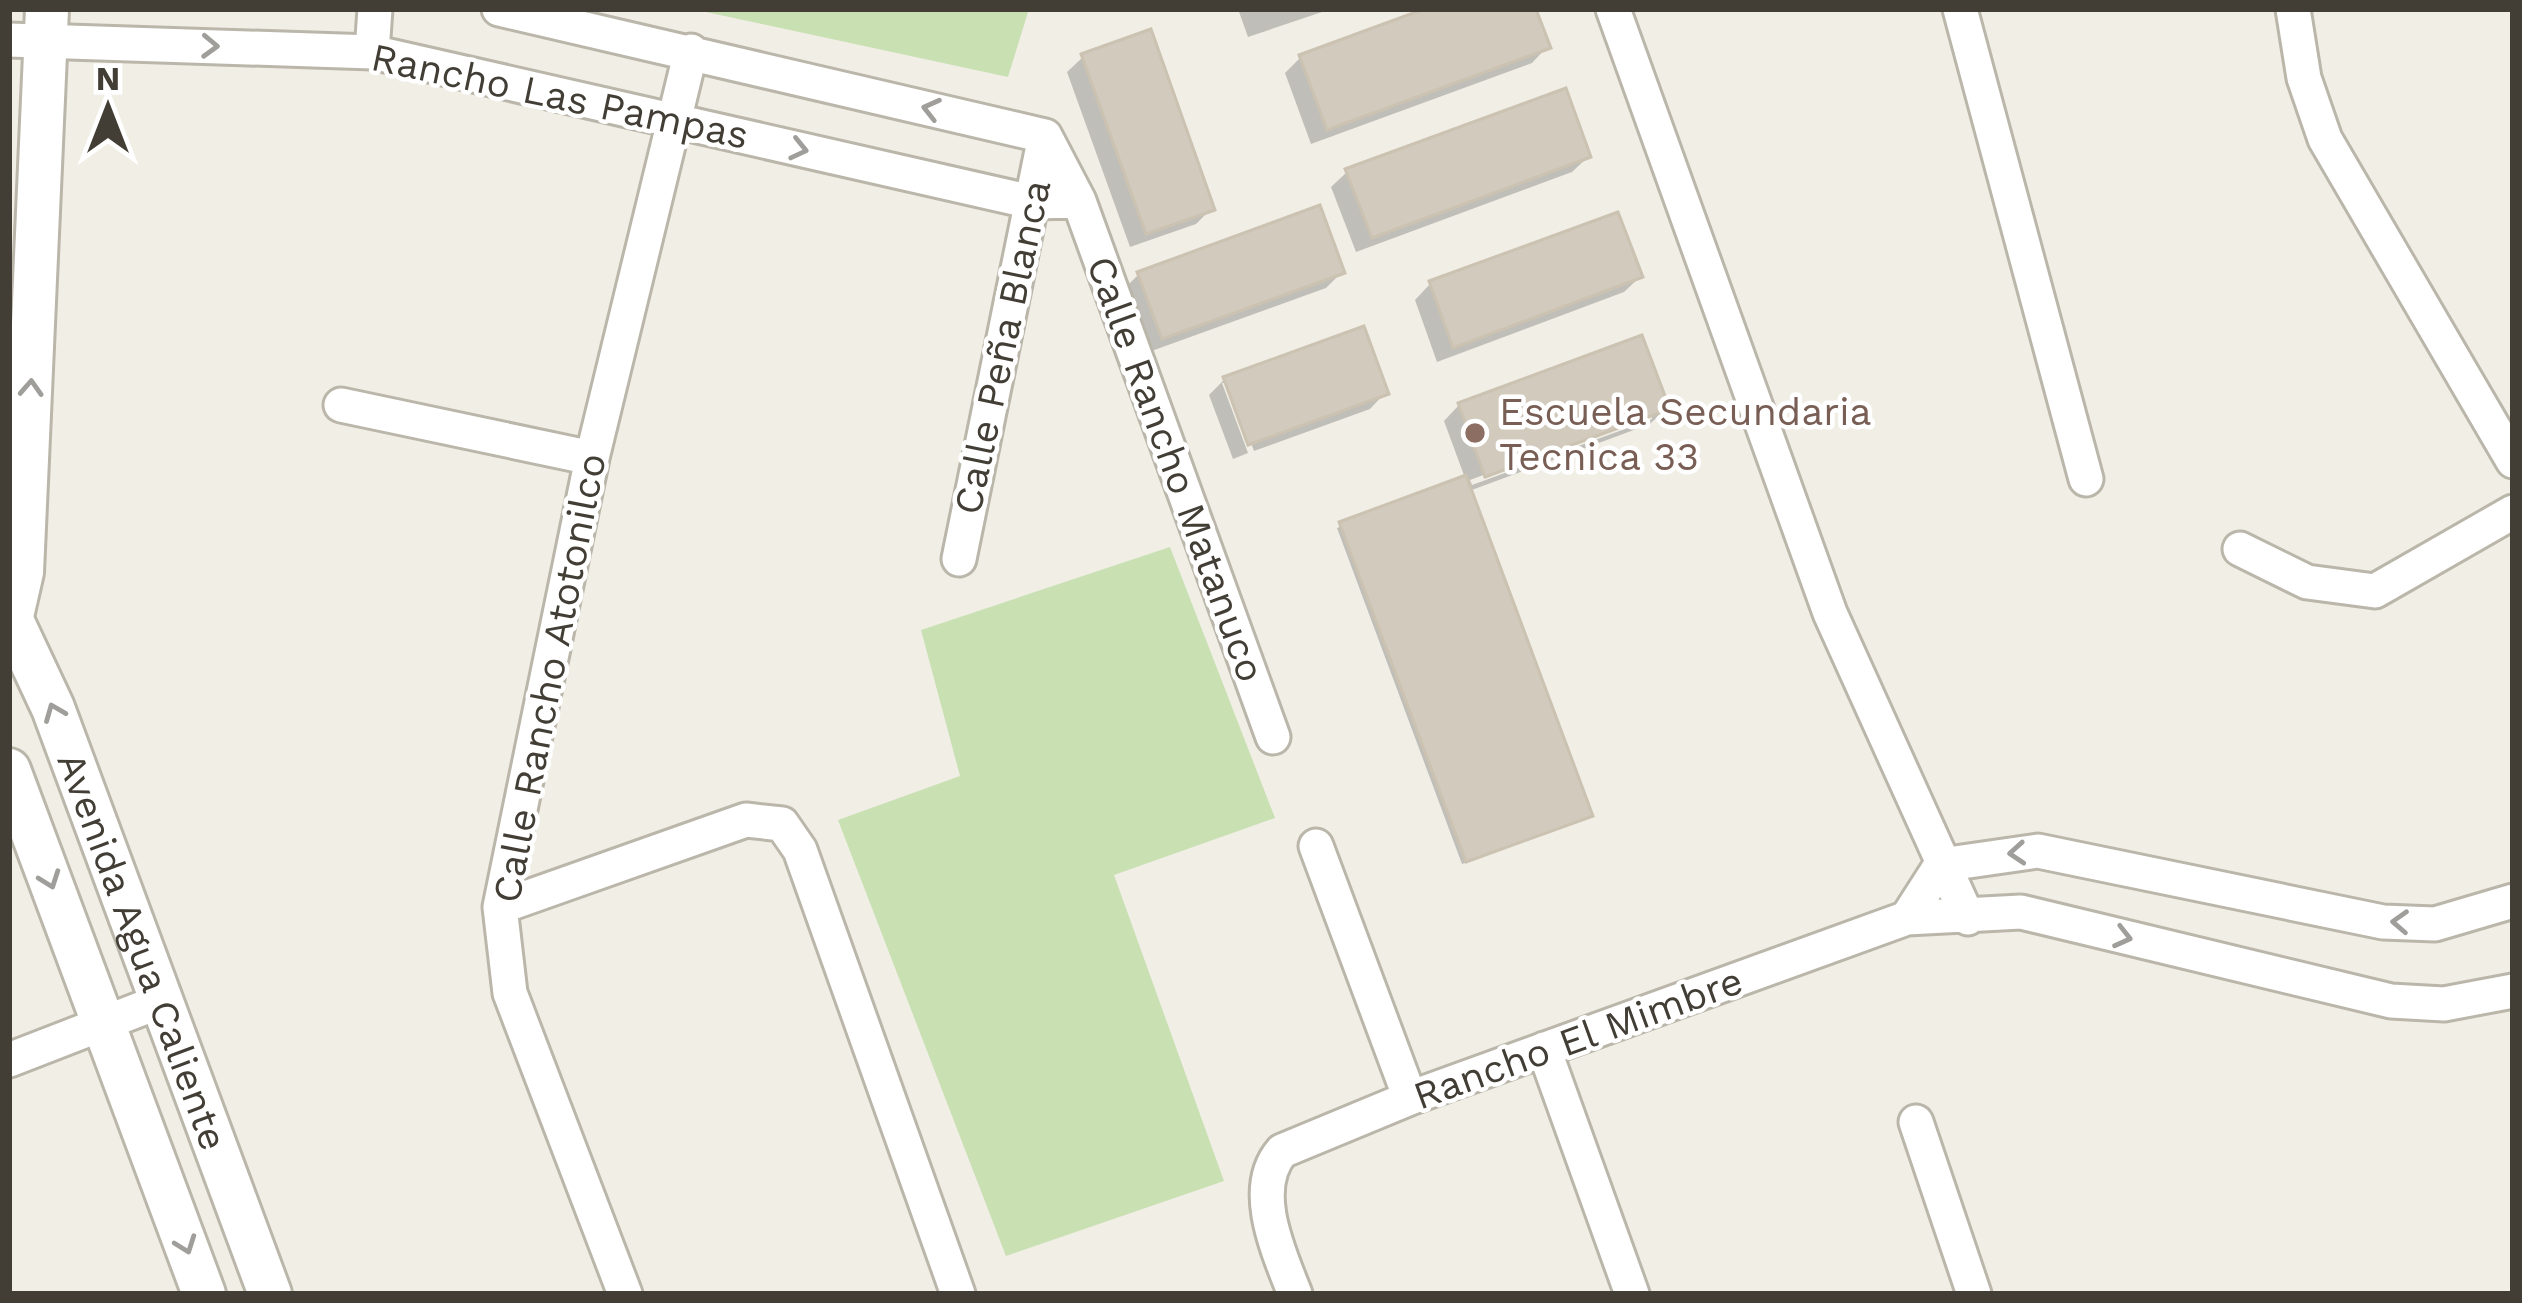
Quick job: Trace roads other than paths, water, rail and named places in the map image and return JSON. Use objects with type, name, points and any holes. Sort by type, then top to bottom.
[{"type":"street","points":[[372,52],[375,9]]},
{"type":"street","name":"Rancho Las Pampas","points":[[499,9],[1045,136]]},
{"type":"street","points":[[1613,9],[1830,613],[1968,918]]},
{"type":"street","points":[[1960,9],[2086,479]]},
{"type":"street","points":[[2293,9],[2304,78],[2325,139],[2513,461]]},
{"type":"street","points":[[11,621],[22,572],[35,30]]},
{"type":"street","name":"Rancho Las Pampas","points":[[35,30],[372,52],[1032,202]]},
{"type":"street","name":"Calle Rancho Atotonilco","points":[[625,1294],[510,993],[500,907],[592,458],[691,51]]},
{"type":"street","name":"Calle Rancho Matanuco","points":[[1045,136],[1079,201],[1274,737]]},
{"type":"street","name":"Calle Peña Blanca","points":[[959,559],[1045,136]]},
{"type":"street","points":[[1032,202],[1079,201]]},
{"type":"street","points":[[341,405],[592,458]]},
{"type":"street","points":[[2240,549],[2307,582],[2375,591],[2513,512]]},
{"type":"street","name":"Avenida Agua Caliente","points":[[11,621],[161,1000],[270,1294]]},
{"type":"street","name":"Avenida Agua Caliente","points":[[9,770],[204,1294]]},
{"type":"street","points":[[500,907],[746,820],[782,824],[800,850],[958,1294]]},
{"type":"street","points":[[1316,846],[1410,1098]]},
{"type":"street","points":[[1907,918],[1941,865],[2038,851],[2383,922],[2435,924],[2513,902]]},
{"type":"street","name":"Rancho El Mimbre","points":[[1294,1294],[1269,1213],[1270,1164],[1282,1151],[1410,1098],[1907,918],[2021,912],[2390,1001],[2444,1004],[2513,991]]},
{"type":"street","points":[[9,1060],[161,1000]]},
{"type":"street","points":[[1544,1049],[1632,1294]]},
{"type":"street","points":[[1916,1122],[1974,1294]]},
{"type":"place","name":"Escuela Secundaria Tecnica 33","points":[[1475,433]]}]
